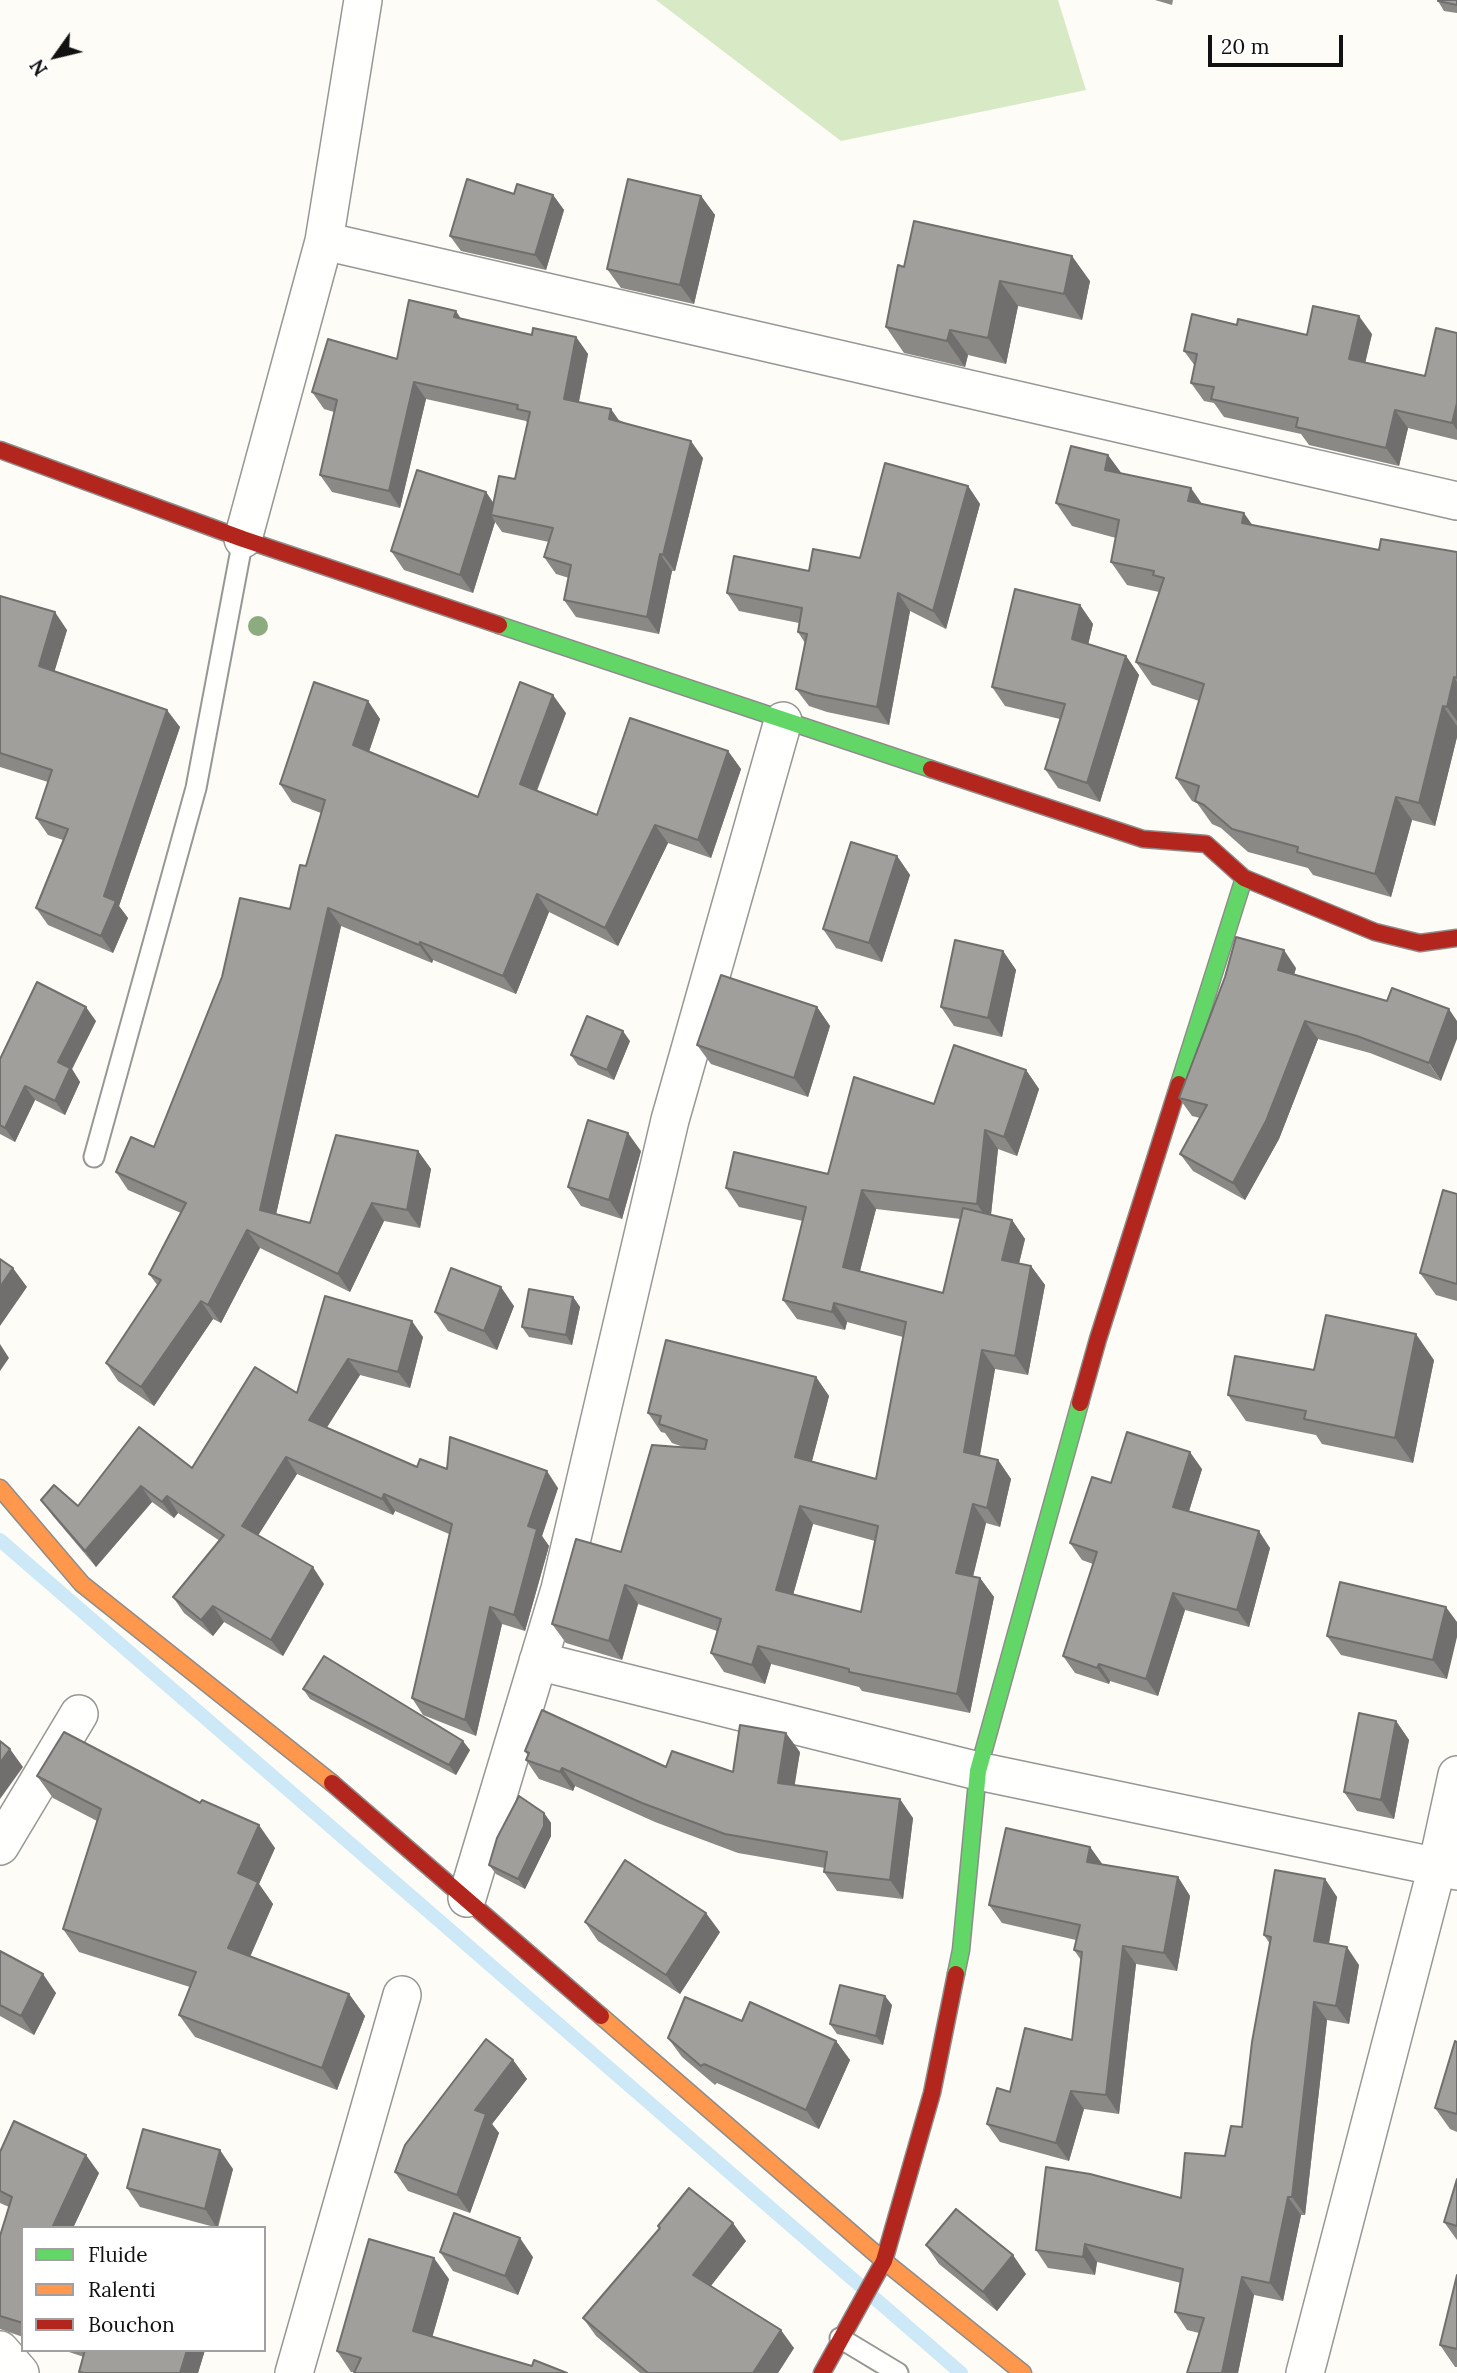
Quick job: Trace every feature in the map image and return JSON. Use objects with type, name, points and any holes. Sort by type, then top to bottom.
[{"type":"street","points":[[243,538],[324,242],[363,0]]},
{"type":"street","points":[[324,242],[1457,501]]},
{"type":"street","points":[[0,450],[243,538],[783,721],[1143,839],[1206,844],[1244,878],[1376,932],[1420,943],[1457,938]]},
{"type":"street","points":[[467,1898],[560,1589],[670,1120],[783,721]]},
{"type":"street","points":[[822,2373],[884,2261],[932,2093],[961,1950],[978,1771],[1098,1339],[1244,878]]},
{"type":"street","points":[[0,1488],[82,1584],[306,1760],[884,2261],[1023,2373]]},
{"type":"street","points":[[538,1661],[978,1771],[1447,1869]]},
{"type":"street","points":[[0,1846],[79,1714]]},
{"type":"street","points":[[1305,2373],[1447,1869],[1457,1775]]},
{"type":"street","points":[[294,2373],[402,1995]]},
{"type":"street","points":[[0,2350],[20,2373]]},
{"type":"lane","points":[[94,1157],[196,788],[243,538]]},
{"type":"lane","points":[[845,2330],[898,2373]]},
{"type":"green space","points":[[656,0],[1058,0],[1086,90],[841,141]]},
{"type":"building","points":[[1457,0],[1457,5],[1438,1]]},
{"type":"building","points":[[467,179],[514,194],[517,184],[553,195],[535,255],[450,236]]},
{"type":"building","points":[[628,179],[701,196],[680,285],[607,269]]},
{"type":"building","points":[[914,221],[1072,256],[1064,294],[1000,281],[988,338],[950,330],[947,341],[886,327],[898,265],[904,267]]},
{"type":"building","points":[[409,300],[456,311],[454,317],[532,335],[533,328],[576,337],[564,399],[611,409],[609,419],[691,441],[663,555],[660,554],[647,617],[564,600],[571,565],[544,557],[553,528],[491,515],[499,476],[515,479],[530,412],[517,409],[518,405],[414,382],[389,491],[320,475],[337,400],[312,392],[328,339],[397,359]]},
{"type":"building","points":[[1313,306],[1359,316],[1349,359],[1425,376],[1436,328],[1457,333],[1457,403],[1452,423],[1395,410],[1386,448],[1296,427],[1298,418],[1211,399],[1214,387],[1191,383],[1197,354],[1184,351],[1192,314],[1237,325],[1238,319],[1307,335]]},
{"type":"building","points":[[1071,446],[1108,455],[1105,470],[1191,488],[1188,501],[1244,513],[1242,523],[1379,550],[1381,539],[1457,552],[1457,678],[1454,677],[1447,707],[1443,706],[1419,803],[1396,797],[1375,874],[1297,852],[1298,847],[1232,829],[1204,805],[1195,801],[1199,786],[1176,778],[1204,684],[1136,662],[1164,578],[1153,575],[1154,571],[1111,562],[1119,520],[1056,503]]},
{"type":"building","points":[[885,463],[968,486],[933,611],[898,593],[877,707],[796,689],[807,634],[798,632],[802,608],[727,593],[734,556],[809,571],[813,549],[860,558]]},
{"type":"building","points":[[417,470],[486,492],[460,575],[391,551]]},
{"type":"building","points":[[1015,589],[1080,605],[1072,639],[1126,656],[1087,783],[1045,769],[1065,704],[992,687]]},
{"type":"building","points":[[0,596],[55,612],[39,666],[167,710],[104,896],[116,901],[101,936],[36,908],[68,829],[36,818],[52,770],[0,753]]},
{"type":"building","points":[[314,682],[368,701],[353,745],[478,797],[520,682],[553,695],[520,784],[597,815],[630,718],[728,751],[698,840],[655,825],[605,928],[537,894],[503,976],[328,908],[260,1210],[310,1223],[336,1135],[418,1151],[407,1210],[372,1203],[338,1274],[247,1230],[208,1305],[201,1301],[141,1387],[106,1363],[161,1280],[149,1274],[186,1203],[116,1172],[131,1137],[154,1147],[222,977],[240,898],[290,909],[300,865],[306,866],[325,800],[280,784]]},
{"type":"building","points":[[851,842],[897,856],[869,943],[823,929]]},
{"type":"building","points":[[1236,937],[1284,950],[1278,970],[1387,1001],[1392,988],[1449,1009],[1429,1063],[1357,1036],[1305,1021],[1266,1121],[1233,1183],[1180,1154],[1207,1105],[1179,1098],[1225,977]]},
{"type":"building","points":[[955,940],[1003,951],[988,1018],[941,1007]]},
{"type":"building","points":[[721,975],[817,1007],[794,1078],[697,1045]]},
{"type":"building","points":[[37,982],[86,1007],[58,1062],[70,1068],[55,1101],[25,1086],[5,1128],[0,1125],[0,1059]]},
{"type":"building","points":[[587,1016],[623,1031],[607,1070],[571,1055]]},
{"type":"building","points":[[954,1045],[1026,1070],[1004,1137],[985,1130],[977,1204],[862,1190],[843,1267],[943,1293],[963,1208],[1012,1220],[1002,1260],[1031,1266],[1015,1356],[982,1350],[964,1452],[998,1460],[987,1508],[973,1504],[956,1573],[980,1578],[957,1694],[849,1672],[849,1669],[758,1646],[752,1665],[711,1653],[721,1619],[625,1585],[609,1641],[552,1624],[576,1539],[621,1552],[652,1445],[705,1449],[707,1440],[659,1424],[661,1416],[648,1413],[666,1340],[816,1377],[795,1457],[876,1479],[906,1322],[834,1303],[832,1312],[783,1300],[806,1207],[726,1188],[734,1152],[828,1174],[854,1077],[934,1104]],"holes":[[[800,1506],[878,1526],[861,1612],[776,1590]]]},
{"type":"building","points":[[588,1120],[628,1133],[609,1200],[568,1187]]},
{"type":"building","points":[[1443,1190],[1457,1194],[1457,1284],[1420,1273]]},
{"type":"building","points":[[0,1259],[13,1268],[0,1287]]},
{"type":"building","points":[[451,1268],[501,1287],[484,1331],[435,1312]]},
{"type":"building","points":[[529,1289],[573,1297],[566,1335],[522,1327]]},
{"type":"building","points":[[325,1296],[412,1321],[398,1372],[348,1359],[309,1420],[417,1467],[420,1459],[447,1469],[450,1437],[547,1471],[528,1526],[537,1529],[514,1615],[490,1607],[465,1720],[412,1698],[452,1524],[384,1494],[382,1499],[286,1457],[242,1526],[313,1567],[271,1640],[213,1606],[201,1620],[173,1597],[224,1535],[167,1496],[162,1502],[141,1486],[85,1551],[41,1500],[54,1485],[78,1506],[139,1427],[192,1468],[255,1367],[297,1393]]},
{"type":"building","points":[[1326,1315],[1416,1334],[1395,1438],[1304,1419],[1306,1411],[1228,1395],[1235,1356],[1314,1370]]},
{"type":"building","points":[[1127,1432],[1190,1452],[1173,1507],[1259,1531],[1237,1610],[1173,1593],[1146,1679],[1099,1664],[1097,1668],[1063,1656],[1097,1552],[1070,1543],[1092,1477],[1111,1483]]},
{"type":"building","points":[[1340,1582],[1446,1607],[1433,1660],[1327,1636]]},
{"type":"building","points":[[324,1656],[463,1741],[449,1765],[303,1689]]},
{"type":"building","points":[[542,1710],[666,1767],[672,1751],[733,1772],[740,1725],[786,1733],[778,1783],[900,1799],[890,1880],[824,1872],[827,1852],[725,1834],[642,1803],[562,1768],[560,1772],[526,1760],[529,1753],[525,1751]]},
{"type":"building","points":[[1359,1713],[1396,1721],[1381,1800],[1344,1792]]},
{"type":"building","points":[[64,1732],[200,1803],[202,1800],[259,1825],[238,1873],[258,1882],[228,1948],[349,1994],[322,2068],[179,2015],[196,1972],[63,1929],[101,1809],[37,1776]]},
{"type":"building","points":[[0,1741],[10,1749],[0,1763]]},
{"type":"building","points":[[519,1796],[544,1813],[544,1826],[518,1879],[489,1865],[497,1838]]},
{"type":"building","points":[[1006,1828],[1090,1847],[1087,1862],[1178,1877],[1164,1953],[1123,1946],[1106,2095],[1071,2091],[1056,2143],[987,2124],[997,2088],[1010,2092],[1025,2028],[1072,2040],[1082,1952],[1074,1950],[1080,1925],[989,1905]]},
{"type":"building","points":[[625,1860],[706,1913],[666,1975],[585,1922]]},
{"type":"building","points":[[1275,1870],[1325,1879],[1314,1941],[1347,1947],[1336,2006],[1314,2002],[1292,2197],[1288,2197],[1270,2283],[1242,2277],[1222,2373],[1187,2373],[1204,2318],[1175,2312],[1183,2269],[1085,2244],[1083,2257],[1036,2250],[1046,2167],[1090,2174],[1181,2198],[1185,2153],[1225,2156],[1231,2126],[1242,2127],[1252,2042],[1271,1937],[1264,1935]]},
{"type":"building","points":[[0,1951],[43,1974],[21,2016],[0,2005]]},
{"type":"building","points":[[840,1985],[885,1996],[876,2036],[830,2024]]},
{"type":"building","points":[[685,1997],[742,2021],[750,2002],[836,2041],[806,2110],[704,2064],[701,2066],[668,2038]]},
{"type":"building","points":[[486,2039],[513,2060],[475,2110],[486,2114],[457,2195],[395,2172],[405,2145]]},
{"type":"building","points":[[1455,2041],[1457,2042],[1457,2114],[1435,2108]]},
{"type":"building","points":[[14,2121],[86,2155],[53,2226],[21,2226],[21,2322],[0,2316],[0,2236],[12,2197],[0,2191],[0,2152]]},
{"type":"building","points":[[143,2129],[220,2150],[205,2209],[127,2188]]},
{"type":"building","points":[[1457,2179],[1457,2226],[1444,2222]]},
{"type":"building","points":[[689,2188],[733,2223],[693,2275],[781,2330],[753,2373],[648,2373],[583,2318],[660,2228],[658,2226]]},
{"type":"building","points":[[956,2209],[1013,2255],[983,2292],[926,2245]]},
{"type":"building","points":[[454,2213],[520,2238],[505,2276],[440,2252]]},
{"type":"building","points":[[369,2239],[434,2258],[413,2331],[532,2366],[534,2360],[567,2373],[354,2373],[361,2358],[337,2351]]},
{"type":"building","points":[[1457,2275],[1457,2349],[1440,2345]]},
{"type":"building","points":[[84,2352],[186,2352],[180,2373],[79,2372]]},
{"type":"waterway","points":[[0,1540],[961,2373]]},
{"type":"traffic: fast","points":[[499,625],[931,769]]},
{"type":"traffic: fast","points":[[1179,1084],[1244,878]]},
{"type":"traffic: fast","points":[[956,1974],[961,1950],[978,1771],[1080,1403]]},
{"type":"traffic: slow","points":[[0,1488],[82,1584],[332,1783]]},
{"type":"traffic: slow","points":[[601,2016],[884,2261],[1023,2373]]},
{"type":"traffic: jam","points":[[0,450],[243,539],[499,625]]},
{"type":"traffic: jam","points":[[931,769],[1143,839],[1206,844],[1244,878],[1375,932],[1420,943],[1457,938]]},
{"type":"traffic: jam","points":[[1080,1403],[1179,1084]]},
{"type":"traffic: jam","points":[[332,1783],[601,2016]]},
{"type":"traffic: jam","points":[[822,2373],[884,2261],[932,2093],[956,1974]]}]
